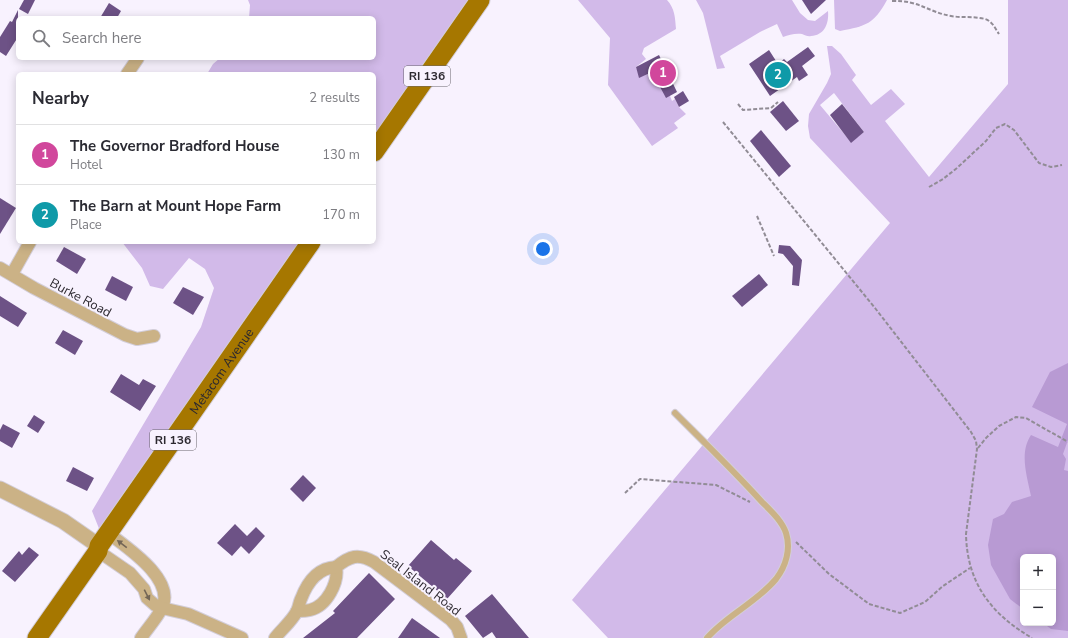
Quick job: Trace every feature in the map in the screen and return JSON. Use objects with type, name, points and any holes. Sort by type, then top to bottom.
[{"type":"main road","name":"RI 136","points":[[376,149],[480,0]]},
{"type":"main road","name":"Metacom Avenue","points":[[37,638],[310,244]]},
{"type":"street","points":[[128,72],[137,60]]},
{"type":"street","points":[[12,274],[29,244]]},
{"type":"street","name":"Burke Road","points":[[0,268],[34,288],[125,336],[137,339],[154,336]]},
{"type":"street","points":[[0,489],[102,543],[144,561],[157,578],[162,589],[164,600],[162,608],[141,638]]},
{"type":"street","points":[[102,543],[144,589],[147,598],[151,602],[162,608],[188,614],[242,638]]},
{"type":"street","name":"Seal Island Road","points":[[275,638],[297,611],[304,590],[315,575],[321,570],[336,566],[347,559],[354,557],[367,558],[451,620],[462,638]]},
{"type":"street","points":[[133,577],[144,561]]},
{"type":"street","points":[[297,611],[312,609],[322,603],[328,596],[336,580],[336,566]]},
{"type":"lane","points":[[675,413],[744,482],[780,522],[788,541],[787,556],[777,577],[762,594],[715,629],[707,638]]},
{"type":"path","points":[[892,1],[902,0],[921,4],[951,17],[985,19],[992,24],[999,34]]},
{"type":"path","points":[[738,104],[743,110],[770,108],[778,102]]},
{"type":"path","points":[[723,122],[875,308],[971,432],[976,441],[977,449],[966,534],[970,568],[979,589],[986,599],[1008,621],[1032,638]]},
{"type":"path","points":[[929,187],[943,179],[957,168],[986,141],[996,128],[1005,124],[1014,130],[1039,163],[1051,167],[1062,165]]},
{"type":"path","points":[[757,216],[774,256]]},
{"type":"path","points":[[977,449],[999,426],[1016,417],[1026,418],[1068,442]]},
{"type":"path","points":[[625,493],[640,479],[716,485],[751,503]]},
{"type":"path","points":[[785,531],[829,574],[869,604],[900,613],[925,602],[943,586],[970,568]]},
{"type":"shaded area","points":[[248,0],[468,0],[376,138],[376,72],[208,72],[218,60],[376,60],[376,16],[249,16],[250,5]]},
{"type":"shaded area","points":[[578,0],[667,0],[672,7],[676,29],[644,48],[642,54],[646,59],[636,67],[640,77],[652,72],[672,101],[675,99],[679,107],[686,114],[674,123],[678,128],[652,146],[608,85],[610,38]]},
{"type":"shaded area","points":[[696,0],[792,0],[800,13],[808,20],[815,21],[828,11],[828,20],[823,31],[816,35],[810,36],[797,34],[783,37],[777,24],[760,32],[720,56],[725,68],[717,69],[703,13]]},
{"type":"shaded area","points":[[834,0],[887,0],[878,14],[868,23],[840,31],[835,29]]},
{"type":"shaded area","points":[[1008,0],[1068,0],[1068,638],[608,638],[572,600],[890,223],[810,138],[808,126],[809,114],[831,74],[827,46],[832,46],[841,54],[856,75],[852,80],[871,105],[891,89],[905,104],[885,121],[929,177],[1008,84]],"holes":[[[834,93],[864,132],[851,142],[820,105]]]},
{"type":"shaded area","points":[[124,244],[303,244],[100,531],[92,511],[201,327],[214,288],[205,269],[189,258],[163,289],[150,286],[142,268]]},
{"type":"shaded area","points":[[1068,363],[1068,440],[1063,454],[1066,459],[1064,470],[1068,471],[1068,631],[1051,629],[1047,626],[1056,626],[1056,554],[1020,554],[1020,607],[1010,599],[991,565],[988,545],[993,519],[1004,514],[1012,502],[1031,496],[1026,473],[1025,449],[1031,435],[1058,447],[1067,424],[1032,407],[1050,372]]},
{"type":"building","points":[[24,0],[35,0],[28,14],[19,9]]},
{"type":"building","points":[[802,0],[826,0],[811,14]]},
{"type":"building","points":[[109,3],[121,11],[118,16],[101,16]]},
{"type":"building","points":[[18,10],[18,16],[16,16],[16,40],[6,56],[0,52],[0,37],[10,21],[12,22]]},
{"type":"building","points":[[808,47],[815,56],[802,66],[808,75],[799,81],[797,77],[770,96],[749,64],[769,50],[778,64],[784,59],[787,62]]},
{"type":"building","points":[[659,55],[677,92],[666,98],[652,72],[639,78],[636,67]]},
{"type":"building","points":[[683,91],[689,101],[679,107],[674,97]]},
{"type":"building","points":[[783,101],[799,121],[786,131],[770,112]]},
{"type":"building","points":[[842,104],[864,132],[851,143],[830,115]]},
{"type":"building","points":[[761,130],[791,166],[779,177],[750,141]]},
{"type":"building","points":[[0,198],[16,208],[0,234]]},
{"type":"building","points":[[779,245],[790,246],[802,260],[799,286],[792,285],[793,266],[783,254],[778,253]]},
{"type":"building","points":[[64,247],[86,259],[77,274],[56,261]]},
{"type":"building","points":[[759,274],[768,285],[742,307],[732,296]]},
{"type":"building","points":[[112,276],[133,287],[126,301],[105,290]]},
{"type":"building","points":[[183,287],[204,297],[193,315],[173,303]]},
{"type":"building","points":[[0,296],[27,313],[18,327],[0,316]]},
{"type":"building","points":[[63,330],[83,341],[75,355],[55,343]]},
{"type":"building","points":[[121,374],[139,385],[143,379],[156,386],[140,411],[110,392]]},
{"type":"building","points":[[34,415],[45,422],[38,433],[27,426]]},
{"type":"building","points":[[3,424],[20,433],[12,448],[0,441],[0,430]]},
{"type":"building","points":[[73,467],[94,478],[87,491],[66,481]]},
{"type":"building","points":[[303,475],[316,488],[303,502],[290,489]]},
{"type":"building","points":[[235,524],[247,536],[256,527],[265,536],[249,554],[241,546],[232,556],[217,543]]},
{"type":"building","points":[[431,540],[454,560],[456,558],[472,571],[447,599],[408,566]]},
{"type":"building","points":[[29,547],[39,555],[15,582],[2,571],[19,551],[22,555]]},
{"type":"building","points":[[369,573],[395,599],[357,638],[303,638],[335,613],[333,611]]},
{"type":"building","points":[[492,594],[529,638],[496,638],[492,632],[483,638],[465,616]]},
{"type":"building","points":[[412,618],[440,638],[398,638]]},
{"type":"place","name":"The Governor Bradford House","points":[[663,73]]},
{"type":"place","name":"The Barn at Mount Hope Farm","points":[[778,75]]}]
